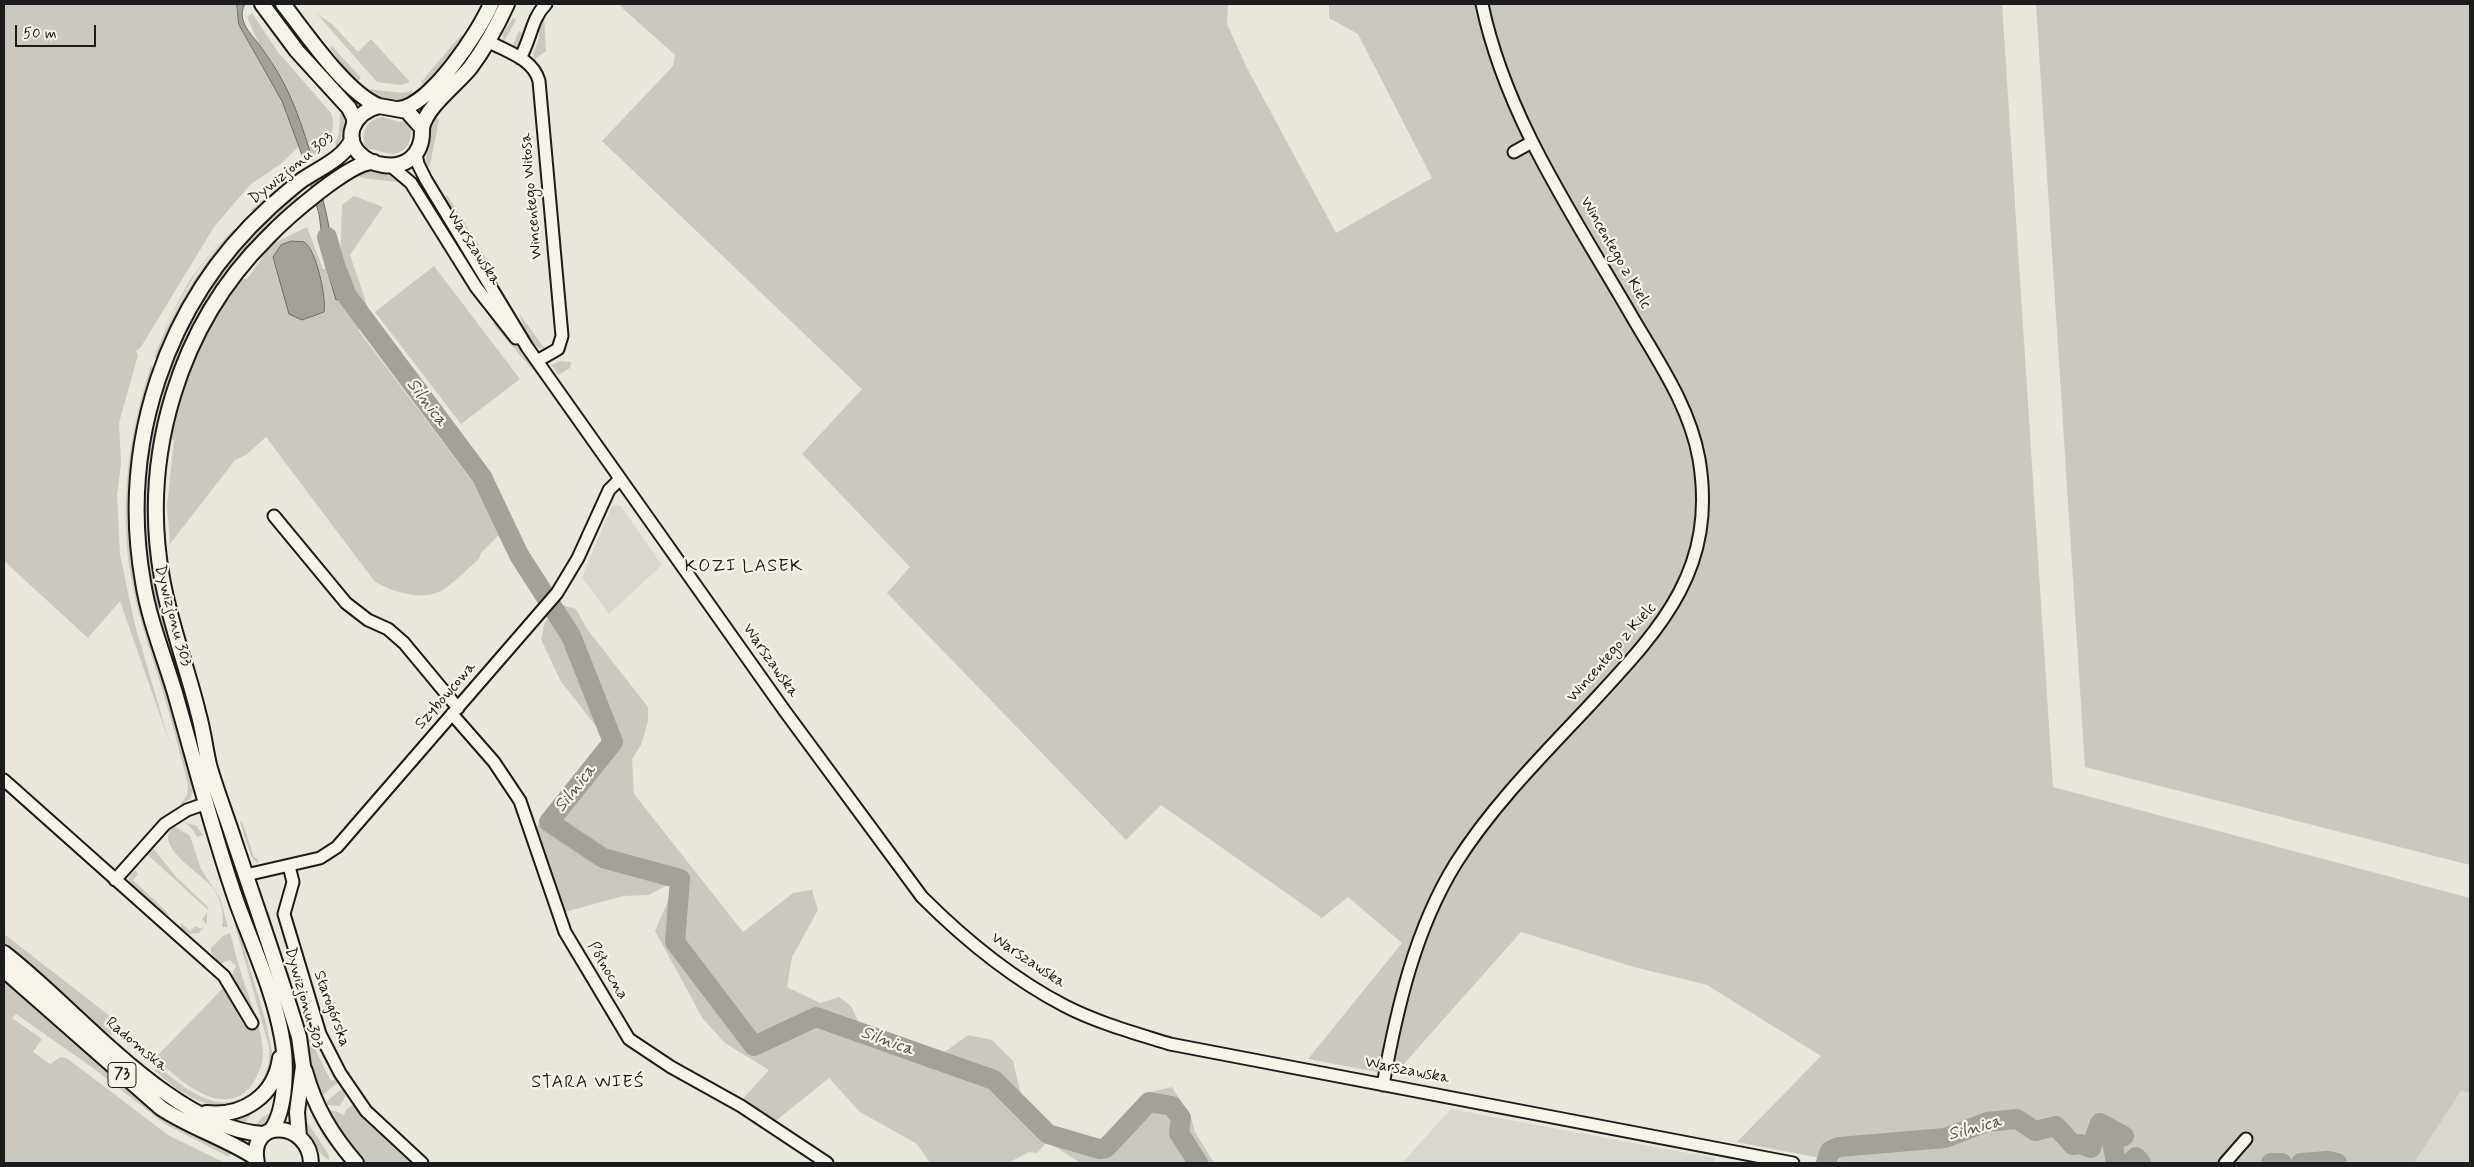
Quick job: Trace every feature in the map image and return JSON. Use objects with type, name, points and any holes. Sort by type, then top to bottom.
[{"type":"main road","points":[[283,4],[311,40],[361,97],[379,106],[411,113],[422,128]]},
{"type":"main road","points":[[399,109],[412,105],[441,78],[472,39],[491,4]]},
{"type":"main road","points":[[262,5],[297,51],[349,108],[354,118],[352,139],[359,154],[374,162],[391,166],[402,164],[416,154],[421,145],[422,128],[427,114],[465,74],[488,41],[507,4]]},
{"type":"main road","points":[[354,125],[364,112],[379,106]]},
{"type":"main road","name":"Dywizjonu 303","points":[[268,1132],[277,1120],[284,1084],[283,1040],[268,990],[229,880],[152,622],[143,585],[136,512],[142,440],[150,402],[162,365],[187,312],[206,280],[258,218],[302,181],[345,150],[352,139]]},
{"type":"main road","name":"Dywizjonu 303","points":[[299,1137],[297,1112],[303,1066],[295,1024],[210,765],[199,714],[164,587],[157,538],[156,481],[164,430],[174,389],[190,349],[220,294],[252,253],[283,222],[308,201],[362,163],[374,162]]},
{"type":"main road","name":"Radomska","points":[[4,953],[141,1072],[195,1112],[251,1133],[268,1132]]},
{"type":"main road","name":"Radomska","points":[[4,970],[161,1108],[191,1126],[230,1142],[256,1160]]},
{"type":"main road","points":[[195,1112],[224,1113],[247,1107],[259,1100],[274,1080],[280,1063],[283,1040]]},
{"type":"main road","points":[[303,1066],[314,1100],[325,1124],[356,1163]]},
{"type":"main road","name":"73","points":[[256,1160],[256,1147],[268,1132],[284,1130],[299,1137]]},
{"type":"main road","points":[[299,1137],[314,1161]]},
{"type":"street","points":[[520,58],[529,42],[536,16],[546,4]]},
{"type":"street","name":"Wincentego z Kielc","points":[[1383,1085],[1405,983],[1425,926],[1448,877],[1493,812],[1661,625],[1688,574],[1700,530],[1702,501],[1700,470],[1695,442],[1681,402],[1532,142],[1502,74],[1482,4]]},
{"type":"street","name":"Wincentego Witosa","points":[[488,41],[520,58],[532,67],[539,81],[561,341],[558,349],[537,361]]},
{"type":"street","points":[[1514,152],[1532,142]]},
{"type":"street","name":"Warszawska","points":[[416,154],[418,164],[426,180],[527,347],[784,710],[898,867],[945,920],[1001,968],[1067,1007],[1118,1028],[1170,1044],[1793,1163]]},
{"type":"street","name":"Warszawska","points":[[391,166],[411,183],[488,303],[514,336],[527,347]]},
{"type":"street","name":"Szybowcowa","points":[[246,875],[320,858],[337,847],[557,593],[578,558],[609,490],[620,479]]},
{"type":"street","name":"Północna","points":[[274,516],[346,603],[368,620],[388,629],[404,643],[494,762],[520,801],[565,932],[629,1039],[671,1067],[741,1106],[827,1163]]},
{"type":"street","points":[[4,780],[224,976],[252,1023]]},
{"type":"street","points":[[115,880],[165,824],[186,810],[207,803]]},
{"type":"street","name":"Starogórska","points":[[289,866],[293,882],[284,914],[320,1034],[340,1073],[366,1112],[422,1163]]},
{"type":"street","points":[[2229,1159],[2246,1139]]},
{"type":"shaded area","points":[[4,4],[237,4],[236,11],[282,101],[299,146],[282,163],[250,185],[214,227],[141,347],[136,351],[138,355],[119,423],[121,463],[117,496],[120,555],[135,625],[170,744],[120,601],[88,638],[4,561]]},
{"type":"shaded area","points":[[237,4],[245,4],[242,17],[244,23],[281,78],[301,123],[325,208],[343,298],[336,300],[326,266],[319,214],[302,155],[282,101],[239,25]]},
{"type":"shaded area","points":[[271,4],[277,4],[348,88],[343,94],[294,37]]},
{"type":"shaded area","points":[[498,4],[500,4],[475,48],[442,87]]},
{"type":"shaded area","points":[[623,4],[1228,4],[1227,24],[1247,68],[1336,233],[1432,178],[1358,34],[1329,18],[1329,4],[2002,4],[2053,787],[2470,898],[2470,1093],[2461,1091],[2414,1163],[1846,1163],[1737,1142],[1821,1056],[1707,985],[1634,967],[1521,932],[1394,1075],[1308,1059],[1402,943],[1348,897],[1322,918],[1161,805],[1126,840],[887,593],[910,567],[802,454],[862,389],[602,141],[673,66],[675,55],[620,6]]},
{"type":"shaded area","points":[[2036,4],[2470,4],[2470,865],[2085,767]]},
{"type":"shaded area","points":[[258,9],[335,102],[334,104],[288,52]]},
{"type":"shaded area","points":[[252,13],[278,52],[331,113],[333,120],[332,133],[326,144],[310,158],[281,79],[259,44],[247,17]]},
{"type":"shaded area","points":[[544,13],[546,51],[535,59],[533,54],[539,38],[539,29],[536,29]]},
{"type":"shaded area","points":[[317,14],[332,24],[358,52],[371,39],[410,82],[401,85],[377,82]]},
{"type":"shaded area","points":[[513,18],[516,20],[503,43],[502,35]]},
{"type":"shaded area","points":[[519,31],[527,35],[521,46],[512,47]]},
{"type":"shaded area","points":[[461,35],[464,40],[425,86],[421,82]]},
{"type":"shaded area","points":[[332,46],[361,78],[355,84],[330,48]]},
{"type":"shaded area","points":[[368,89],[402,93],[412,91],[416,94],[403,99],[389,100],[363,93]]},
{"type":"shaded area","points":[[343,111],[347,120],[338,148],[335,144],[339,133],[340,114]]},
{"type":"shaded area","points":[[435,115],[439,120],[430,165],[426,169],[428,142]]},
{"type":"shaded area","points":[[383,117],[400,122],[407,120],[412,132],[408,145],[400,152],[392,154],[372,149],[366,150],[364,133],[368,124],[377,118]]},
{"type":"shaded area","points":[[368,170],[398,177],[406,183],[362,178],[356,174]]},
{"type":"shaded area","points":[[289,182],[257,211],[250,211],[270,194]]},
{"type":"shaded area","points":[[423,186],[482,281],[482,286],[420,188]]},
{"type":"shaded area","points":[[297,193],[299,201],[262,235],[229,272],[206,305],[187,342],[171,380],[159,420],[148,502],[150,543],[156,583],[182,670],[214,802],[248,903],[243,905],[153,606],[144,553],[143,499],[147,447],[158,399],[174,353],[196,310],[224,269],[258,230]]},
{"type":"shaded area","points":[[447,195],[473,236],[469,237],[445,199]]},
{"type":"shaded area","points":[[354,196],[383,207],[350,255],[372,320],[358,330],[479,490],[500,534],[481,553],[479,559],[452,583],[441,591],[428,595],[404,594],[375,582],[266,437],[246,455],[235,460],[170,544],[167,506],[174,440],[168,438],[173,415],[187,374],[215,316],[239,278],[247,279],[272,244],[307,227],[323,269],[340,267],[342,205]]},
{"type":"shaded area","points":[[231,226],[195,275],[161,333],[190,280]]},
{"type":"shaded area","points":[[234,229],[234,236],[193,290],[159,358],[154,358],[168,325],[199,272]]},
{"type":"shaded area","points":[[476,240],[499,284],[493,282],[473,243]]},
{"type":"shaded area","points":[[292,241],[304,242],[313,254],[320,275],[324,297],[324,312],[302,320],[289,314],[273,257],[281,245]]},
{"type":"shaded area","points":[[434,266],[520,379],[461,424],[375,312]]},
{"type":"shaded area","points":[[519,313],[545,349],[534,345],[527,336]]},
{"type":"shaded area","points":[[492,323],[498,324],[529,361],[545,384]]},
{"type":"shaded area","points":[[560,361],[571,362],[570,368],[558,375],[552,365]]},
{"type":"shaded area","points":[[151,366],[155,369],[140,421],[131,474],[129,529],[136,582],[181,735],[194,787],[190,799],[179,806],[187,795],[188,784],[139,614],[126,539],[126,488],[132,439]]},
{"type":"shaded area","points":[[620,505],[662,565],[609,614],[582,577],[612,506]]},
{"type":"shaded area","points":[[562,605],[576,609],[587,629],[648,707],[648,721],[641,745],[632,759],[634,794],[743,932],[793,893],[812,890],[818,910],[792,957],[787,987],[820,1003],[839,997],[851,1006],[859,1023],[893,1040],[939,1056],[968,1035],[992,1040],[1013,1061],[1023,1103],[1049,1133],[1106,1146],[1120,1121],[1151,1092],[1172,1087],[1191,1117],[1195,1132],[1214,1163],[1081,1163],[1047,1142],[1037,1153],[1029,1152],[1008,1163],[930,1163],[917,1144],[860,1112],[829,1078],[773,1123],[739,1103],[769,1070],[725,1043],[703,1019],[655,931],[673,889],[669,884],[649,895],[623,896],[565,912],[535,829],[599,752],[603,743],[598,729],[560,680],[541,639],[545,622]]},
{"type":"shaded area","points":[[242,821],[254,857],[259,860],[257,863],[251,856],[240,822]]},
{"type":"shaded area","points":[[184,822],[197,826],[203,835],[197,837],[193,830]]},
{"type":"shaded area","points":[[174,826],[190,836],[201,869],[220,898],[228,927],[222,927],[221,906],[212,887],[173,850],[169,842],[169,834]]},
{"type":"shaded area","points":[[154,849],[176,877],[207,906],[209,911],[148,855],[144,856],[149,850]]},
{"type":"shaded area","points":[[135,870],[138,874],[133,880],[170,915],[165,914],[130,883],[129,878]]},
{"type":"shaded area","points":[[263,911],[268,911],[292,987],[295,986],[302,992],[294,995],[304,1027],[331,1081],[338,1077],[340,1081],[318,1099],[306,1041]]},
{"type":"shaded area","points":[[207,913],[207,923],[199,933],[189,934],[181,928],[181,923],[190,931],[196,926],[201,929],[206,924],[202,919]]},
{"type":"shaded area","points":[[252,915],[294,1044],[297,1079],[294,1102],[287,1100],[289,1086],[247,917]]},
{"type":"shaded area","points":[[236,920],[266,1023],[273,1056],[269,1077],[256,1097],[253,1094],[268,1067],[269,1047],[234,922]]},
{"type":"shaded area","points":[[230,933],[260,1032],[263,1054],[259,1071],[251,1086],[239,1096],[226,1099],[213,1098],[199,1092],[173,1074],[152,1055],[159,1054],[225,986],[240,1010],[237,1014],[244,1025],[249,1024],[231,977],[236,966],[230,960],[219,964],[213,961],[215,957],[211,953],[211,948],[223,936]]},
{"type":"shaded area","points":[[4,934],[119,1023],[117,1033],[111,1035],[103,1030],[4,946]]},
{"type":"shaded area","points":[[4,976],[168,1120],[231,1150],[229,1157],[165,1124],[93,1068],[16,1014],[12,1018],[42,1039],[33,1052],[50,1064],[61,1057],[68,1059],[168,1135],[225,1163],[4,1163]]},
{"type":"shaded area","points":[[160,1068],[200,1096],[223,1102],[235,1101],[246,1096],[245,1103],[219,1106],[196,1100],[175,1087],[154,1070]]},
{"type":"shaded area","points":[[344,1087],[345,1097],[340,1106],[326,1105],[327,1101]]},
{"type":"shaded area","points":[[2461,1091],[2470,1093],[2470,1163],[2414,1163]]},
{"type":"shaded area","points":[[352,1105],[358,1107],[419,1163],[361,1163],[324,1110],[335,1111],[344,1115],[346,1110]]},
{"type":"shaded area","points":[[1451,1109],[1716,1158],[1712,1163],[1402,1163]]},
{"type":"shaded area","points":[[250,1110],[252,1113],[243,1125],[226,1119]]},
{"type":"shaded area","points":[[273,1111],[265,1124],[254,1127],[261,1118]]},
{"type":"shaded area","points":[[315,1114],[350,1163],[342,1163],[342,1160],[323,1136],[312,1116]]},
{"type":"shaded area","points":[[303,1116],[329,1155],[329,1160],[320,1153],[312,1141]]},
{"type":"pier","points":[[312,157],[318,178],[309,186],[302,164]]},
{"type":"waterway","name":"Silnica","points":[[327,237],[347,296],[482,477],[519,555],[571,636],[613,742],[549,822],[603,858],[680,879],[675,942],[754,1046],[816,1017],[994,1080],[1048,1134],[1099,1149],[1106,1148],[1149,1102],[1172,1106],[1181,1118],[1179,1133],[1198,1163]]},
{"type":"waterway","name":"Silnica","points":[[1826,1163],[1830,1151],[1839,1147],[1945,1138],[1987,1122],[2017,1119],[2035,1131],[2056,1126],[2073,1145],[2080,1144],[2091,1148],[2100,1123],[2124,1136],[2112,1141],[2116,1163]]},
{"type":"waterway","name":"Silnica","points":[[2130,1163],[2136,1157],[2141,1163]]},
{"type":"waterway","name":"Silnica","points":[[2301,1163],[2328,1161],[2337,1163]]},
{"type":"waterway","name":"Silnica","points":[[2271,1163],[2282,1163]]},
{"type":"district","name":"KOZI LASEK","points":[[744,567]]},
{"type":"district","name":"STARA WIEŚ","points":[[588,1083]]}]
